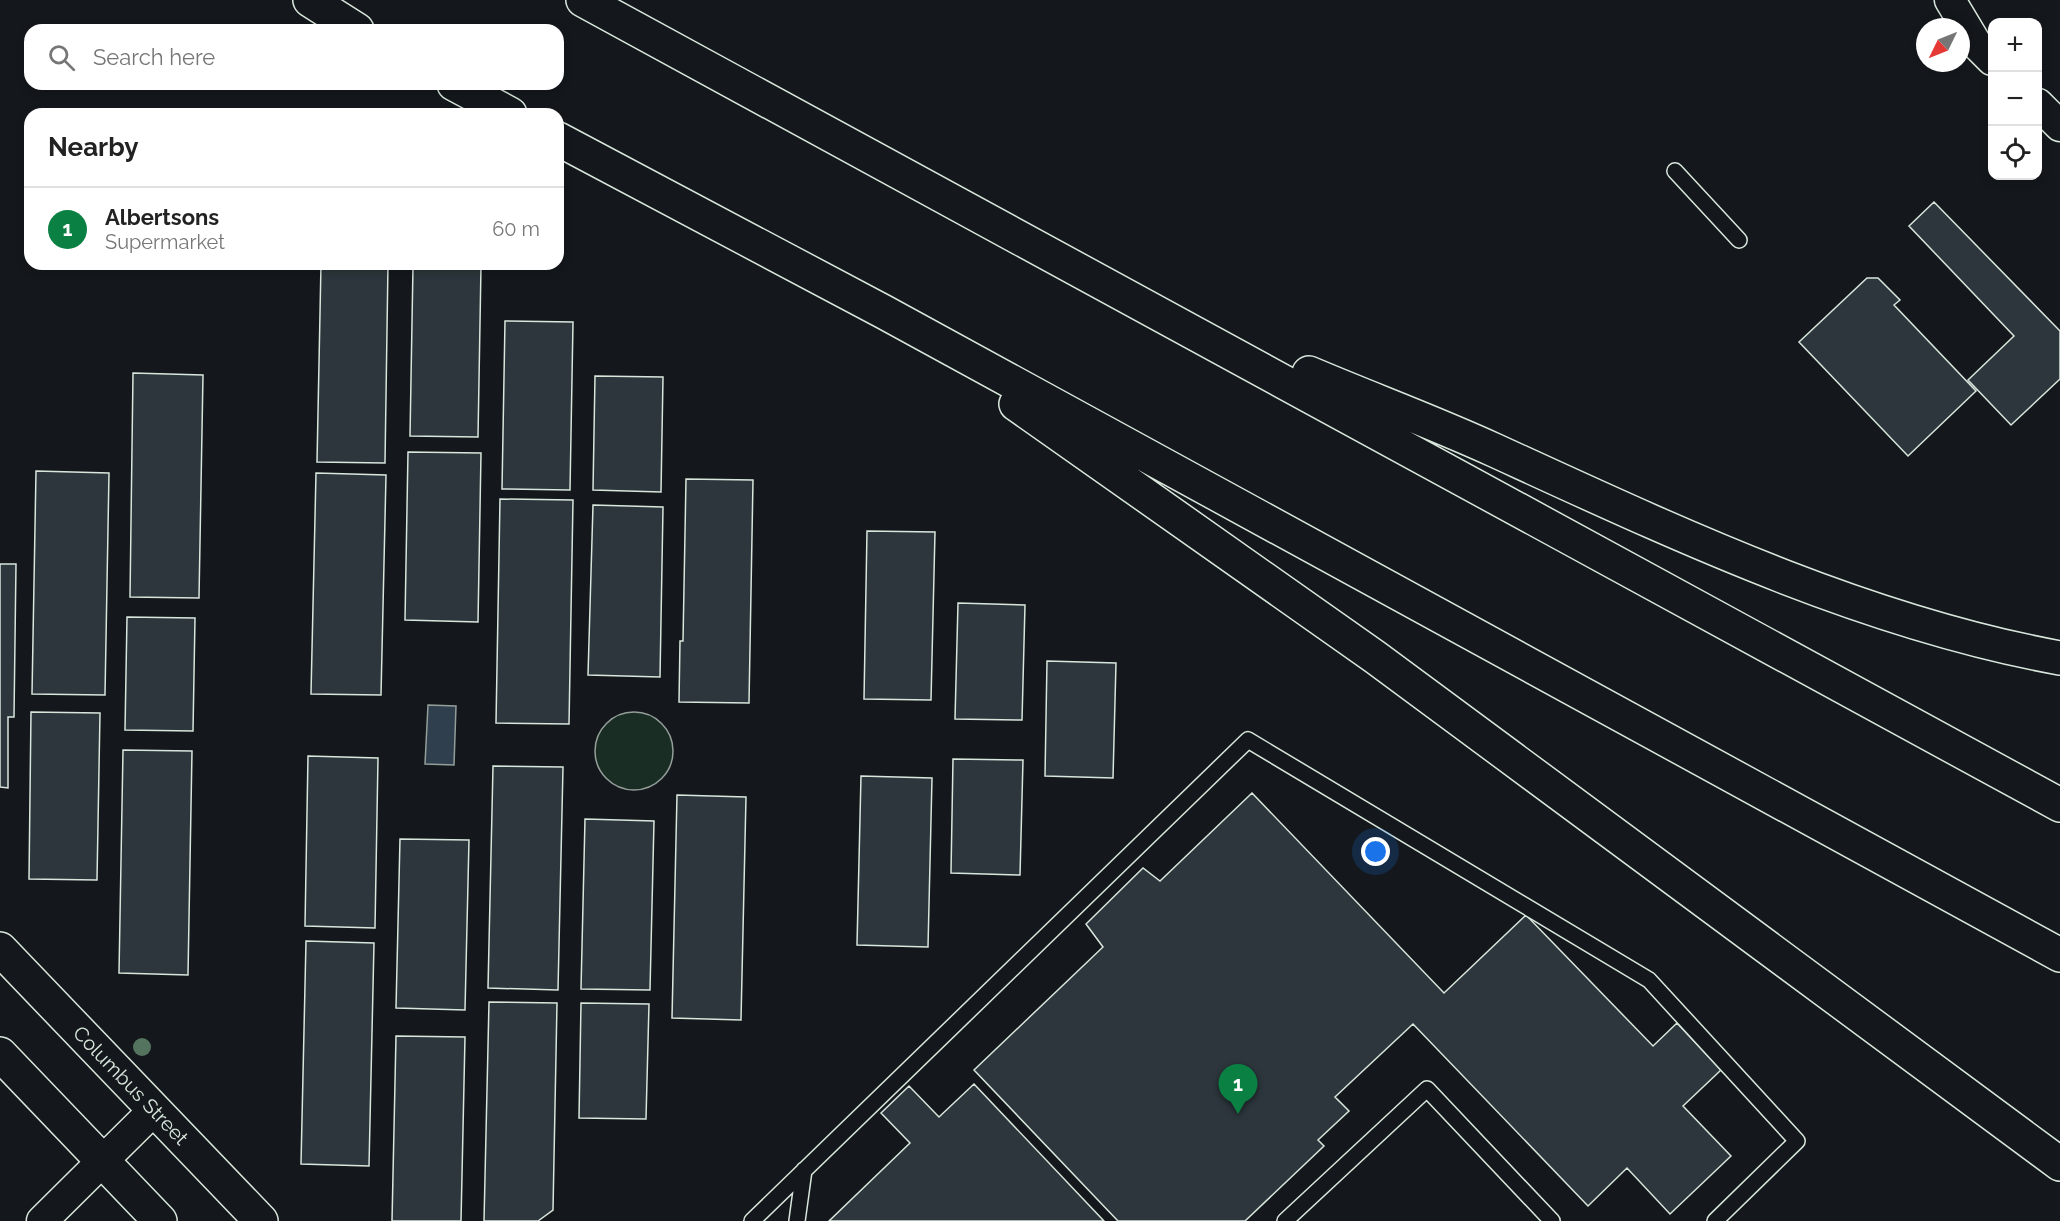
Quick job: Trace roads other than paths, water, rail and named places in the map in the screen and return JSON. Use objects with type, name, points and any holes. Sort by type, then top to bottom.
[{"type":"main road","points":[[309,0],[347,24]]},
{"type":"main road","points":[[583,0],[2060,805]]},
{"type":"main road","points":[[465,90],[499,108]]},
{"type":"main road","points":[[564,142],[884,312],[2060,955]]},
{"type":"main road","points":[[1155,310],[1491,448],[1636,517],[1765,570],[1917,622],[2060,658]]},
{"type":"main road","points":[[884,312],[1375,657],[2060,1164]]},
{"type":"main road","name":"Columbus Street","points":[[0,949],[261,1221]]},
{"type":"main road","points":[[0,1054],[160,1221]]},
{"type":"street","points":[[1950,0],[1977,45],[1988,56]]},
{"type":"street","points":[[2042,109],[2060,126]]},
{"type":"street","points":[[42,1221],[154,1110]]},
{"type":"lane","points":[[1675,171],[1739,240]]},
{"type":"lane","points":[[752,1221],[1248,740],[1649,980],[1797,1141],[1715,1221]]},
{"type":"lane","points":[[1285,1221],[1427,1089],[1552,1221]]},
{"type":"lane","points":[[797,1221],[804,1170]]},
{"type":"water","points":[[428,705],[456,706],[454,765],[425,764]]},
{"type":"place","name":"Albertsons","points":[[1238,1114]]}]
